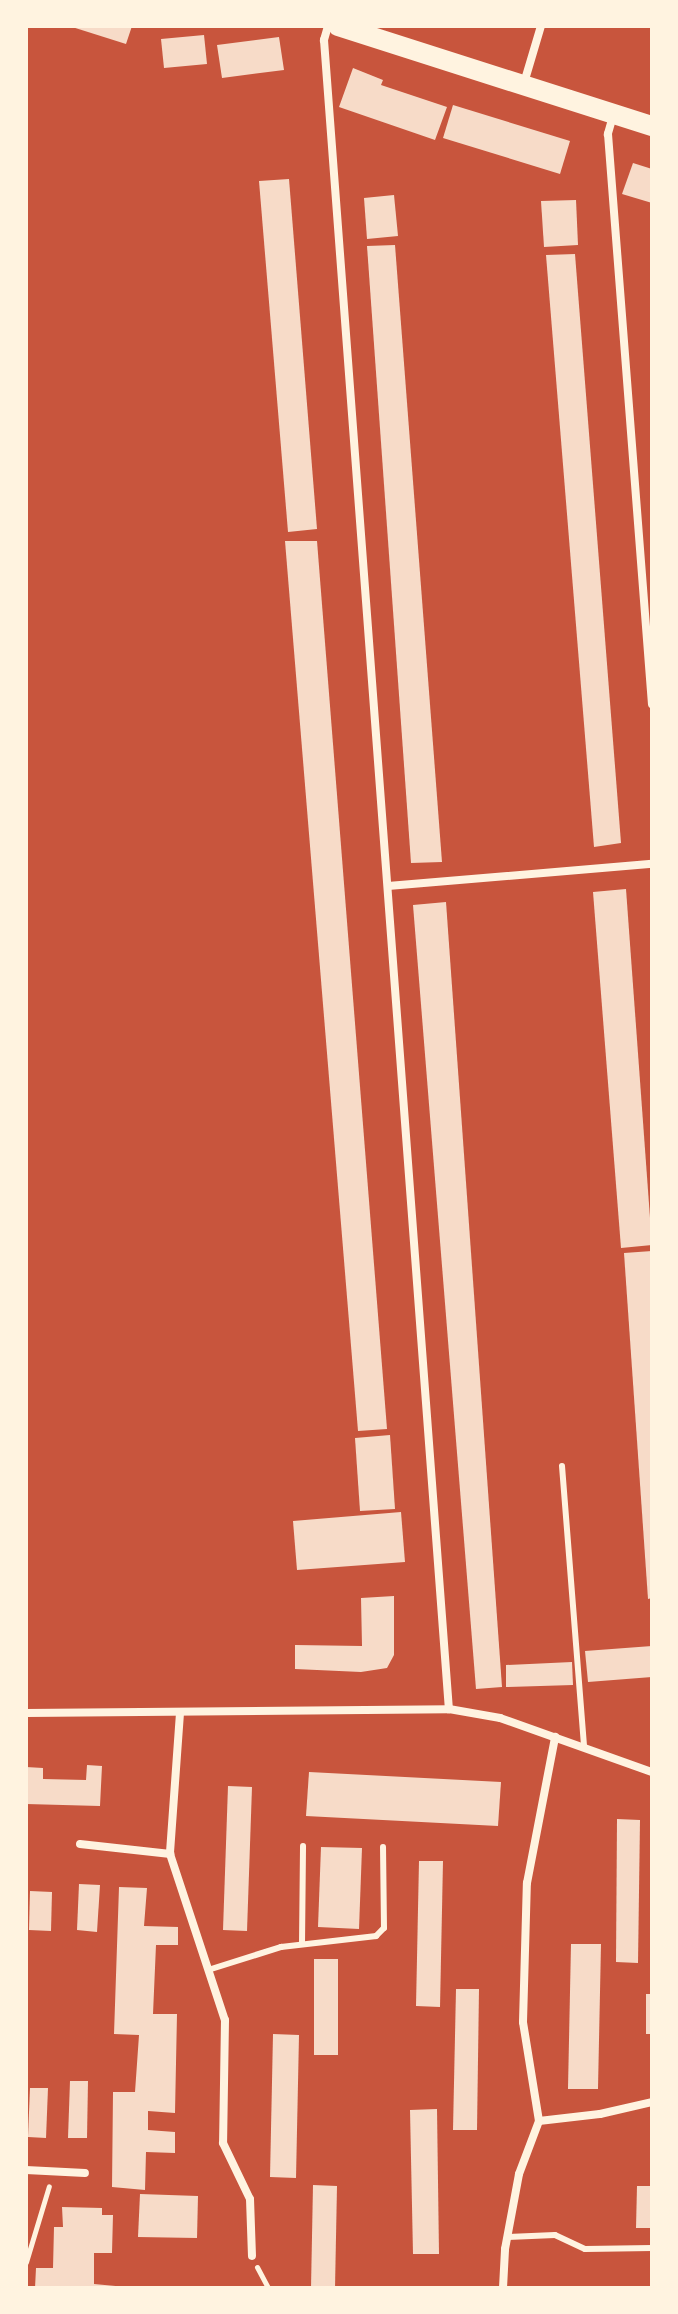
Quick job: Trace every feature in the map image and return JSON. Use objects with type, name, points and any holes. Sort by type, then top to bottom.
[{"type":"main road","points":[[338,26],[652,126]]},
{"type":"street","points":[[328,26],[324,40],[449,1709]]},
{"type":"street","points":[[523,86],[541,26]]},
{"type":"street","points":[[614,115],[608,134],[652,704]]},
{"type":"street","points":[[388,886],[652,864]]},
{"type":"street","points":[[26,1713],[449,1709],[500,1718],[652,1772]]},
{"type":"street","points":[[180,1713],[170,1854],[225,2020],[223,2143],[250,2199],[252,2256]]},
{"type":"street","points":[[503,2288],[507,2237],[519,2174],[539,2121],[523,2022],[527,1883],[555,1737]]},
{"type":"street","points":[[80,1844],[170,1854]]},
{"type":"street","points":[[539,2121],[600,2114],[652,2102]]},
{"type":"street","points":[[26,2170],[85,2173]]},
{"type":"lane","points":[[562,1466],[584,1747]]},
{"type":"lane","points":[[302,1944],[303,1846]]},
{"type":"lane","points":[[208,1970],[302,1944],[334,1938],[376,1936],[384,1928],[383,1847]]},
{"type":"lane","points":[[507,2237],[555,2235],[585,2249],[652,2248]]},
{"type":"path","points":[[26,2262],[53,2173]]},
{"type":"building","points":[[69,26],[132,26],[126,44]]},
{"type":"building","points":[[204,35],[207,64],[164,68],[161,39]]},
{"type":"building","points":[[279,37],[284,70],[222,78],[217,45]]},
{"type":"building","points":[[353,68],[383,80],[381,85],[447,107],[435,140],[339,107]]},
{"type":"building","points":[[453,105],[570,141],[560,174],[443,138]]},
{"type":"building","points":[[633,163],[652,169],[652,203],[622,194]]},
{"type":"building","points":[[289,179],[317,529],[288,532],[259,181]]},
{"type":"building","points":[[394,195],[398,236],[367,239],[364,198]]},
{"type":"building","points":[[576,200],[578,245],[544,247],[541,201]]},
{"type":"building","points":[[395,245],[442,862],[411,863],[367,246]]},
{"type":"building","points":[[575,254],[621,843],[594,847],[546,255]]},
{"type":"building","points":[[285,541],[317,541],[387,1429],[358,1431]]},
{"type":"building","points":[[626,889],[652,1245],[621,1248],[593,892]]},
{"type":"building","points":[[446,902],[502,1687],[476,1689],[413,905]]},
{"type":"building","points":[[652,1251],[652,1598],[648,1599],[624,1253]]},
{"type":"building","points":[[390,1435],[395,1509],[360,1511],[355,1438]]},
{"type":"building","points":[[401,1512],[405,1562],[297,1570],[293,1521]]},
{"type":"building","points":[[394,1596],[394,1655],[387,1668],[361,1672],[295,1669],[295,1645],[362,1646],[361,1598]]},
{"type":"building","points":[[652,1646],[652,1677],[588,1682],[585,1651]]},
{"type":"building","points":[[572,1662],[573,1685],[506,1687],[506,1665]]},
{"type":"building","points":[[87,1765],[102,1766],[100,1806],[26,1804],[26,1767],[43,1768],[43,1779],[86,1780]]},
{"type":"building","points":[[309,1772],[501,1782],[498,1826],[306,1816]]},
{"type":"building","points":[[228,1786],[252,1787],[247,1931],[223,1930]]},
{"type":"building","points":[[617,1819],[640,1820],[638,1963],[616,1962]]},
{"type":"building","points":[[321,1847],[362,1848],[359,1929],[318,1927]]},
{"type":"building","points":[[419,1861],[443,1861],[440,2007],[416,2006]]},
{"type":"building","points":[[79,1884],[100,1885],[97,1932],[77,1930]]},
{"type":"building","points":[[119,1887],[147,1888],[144,1926],[178,1927],[178,1945],[156,1945],[153,2014],[177,2014],[175,2113],[148,2111],[148,2130],[175,2132],[175,2153],[146,2152],[145,2190],[112,2187],[113,2092],[135,2092],[139,2035],[114,2034]]},
{"type":"building","points":[[30,1891],[52,1892],[51,1931],[29,1930]]},
{"type":"building","points":[[571,1944],[601,1944],[598,2089],[568,2089]]},
{"type":"building","points":[[314,1959],[338,1959],[338,2055],[314,2055]]},
{"type":"building","points":[[456,1989],[479,1989],[477,2130],[453,2130]]},
{"type":"building","points":[[646,1994],[652,1994],[652,2034],[646,2034]]},
{"type":"building","points":[[273,2034],[299,2035],[296,2178],[270,2177]]},
{"type":"building","points":[[70,2081],[88,2081],[87,2138],[68,2138]]},
{"type":"building","points":[[30,2088],[48,2088],[46,2138],[28,2137]]},
{"type":"building","points":[[437,2109],[439,2254],[413,2254],[410,2110]]},
{"type":"building","points":[[313,2185],[337,2186],[335,2288],[311,2288]]},
{"type":"building","points":[[637,2186],[652,2186],[652,2228],[636,2228]]},
{"type":"building","points":[[140,2194],[198,2196],[197,2238],[138,2237]]},
{"type":"building","points":[[62,2207],[102,2208],[102,2215],[113,2215],[112,2253],[94,2253],[94,2284],[137,2288],[35,2288],[36,2268],[53,2268],[54,2227],[63,2227]]}]
